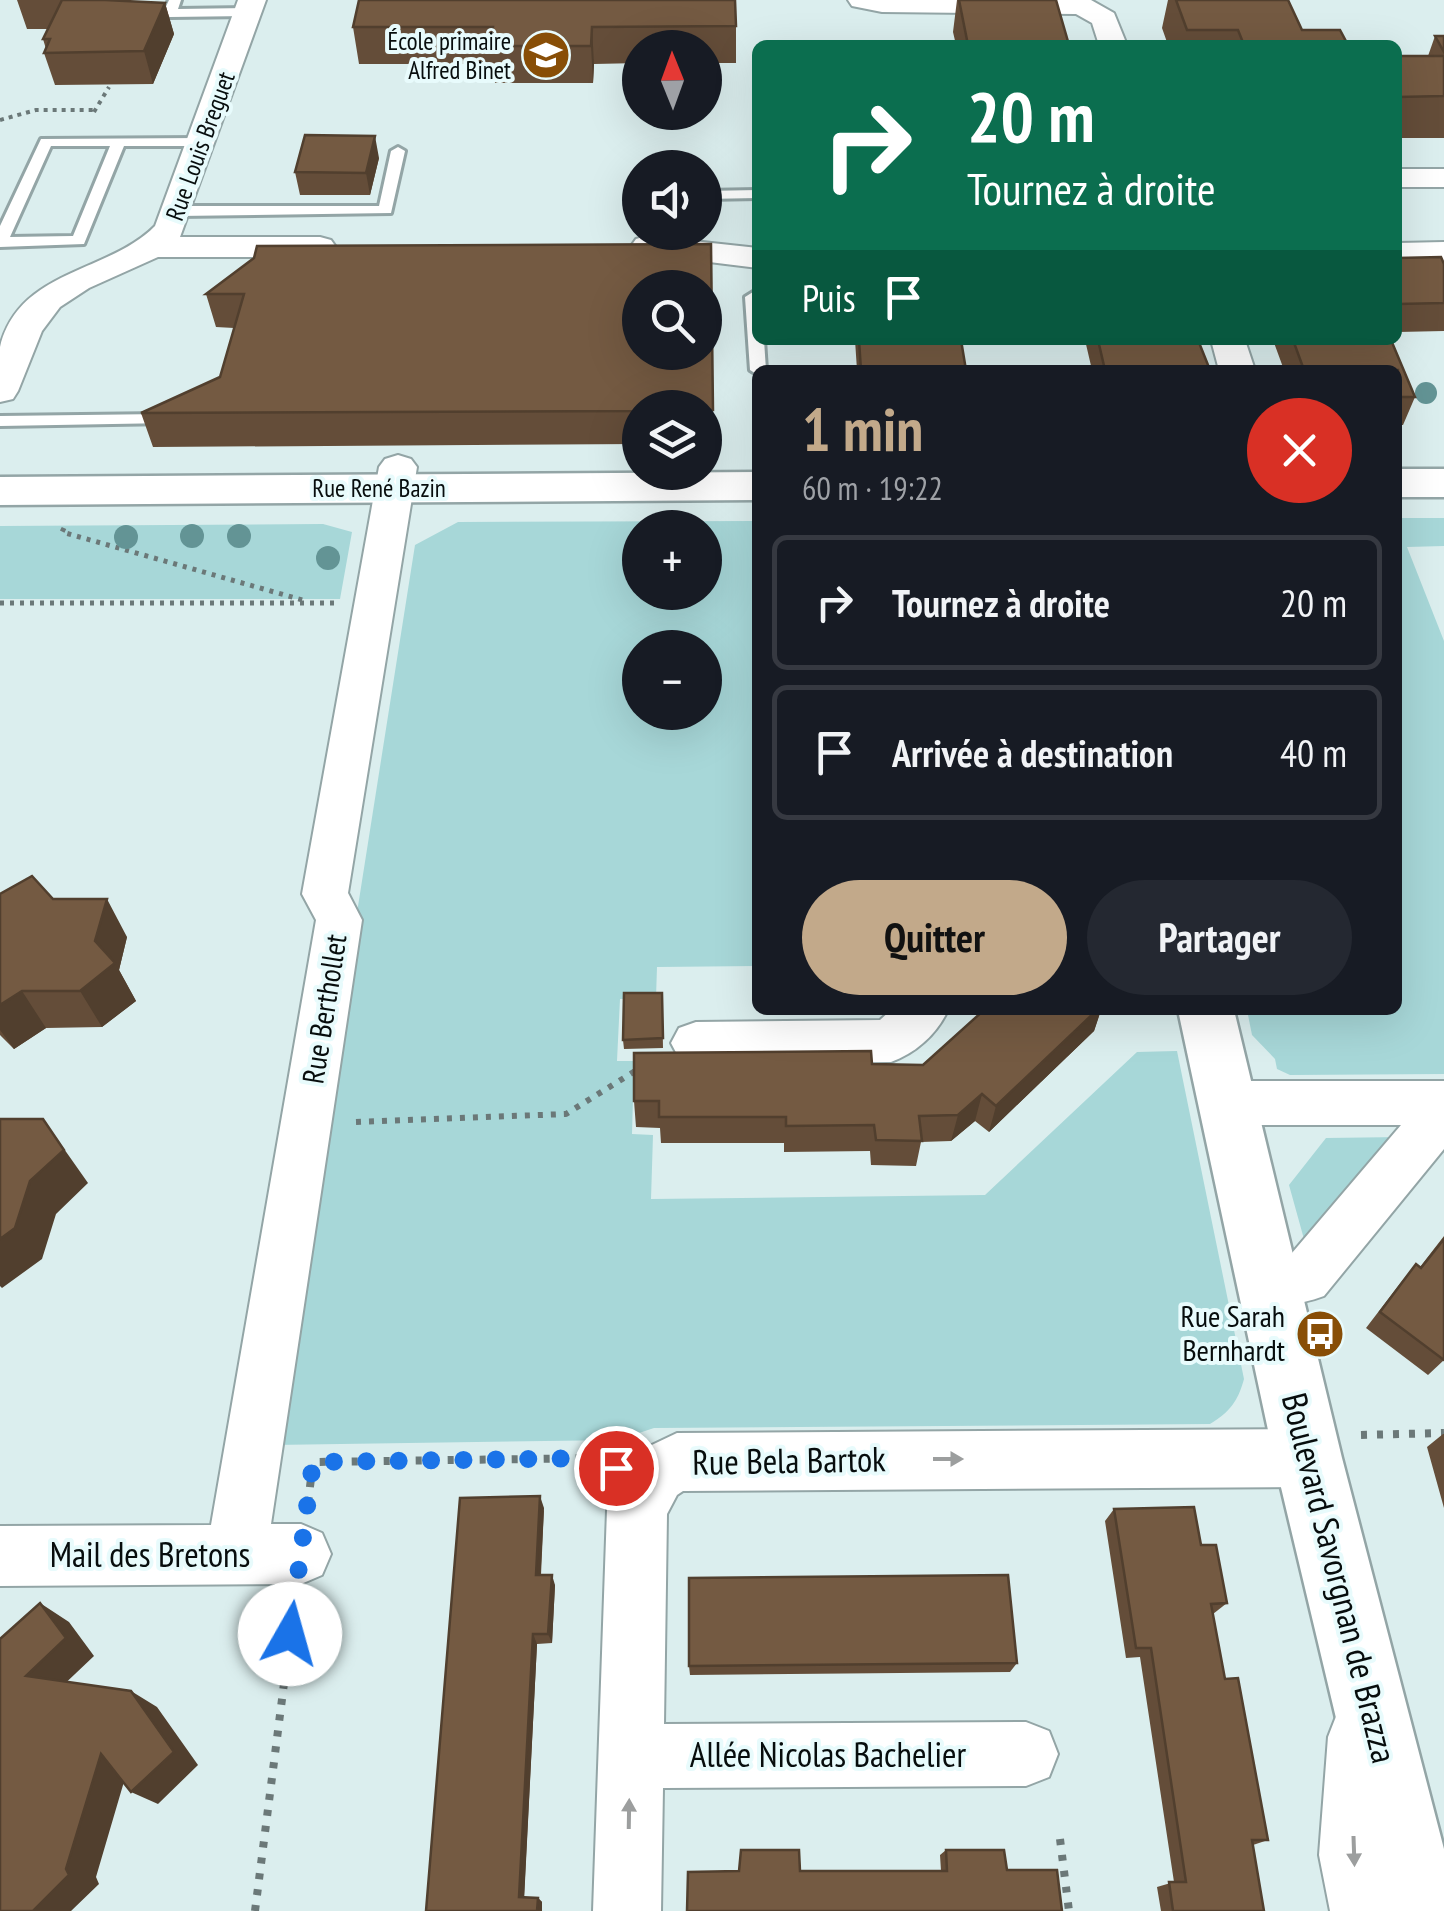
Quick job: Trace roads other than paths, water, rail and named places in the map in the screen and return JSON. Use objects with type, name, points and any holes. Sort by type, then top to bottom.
[{"type":"street","points":[[862,0],[882,4],[1087,5],[1104,19],[1111,40]]},
{"type":"street","name":"Rue Louis Breguet","points":[[0,391],[12,336],[48,300],[66,286],[156,247],[178,211],[250,6]]},
{"type":"street","points":[[1402,178],[1444,178]]},
{"type":"street","points":[[156,247],[350,246]]},
{"type":"street","points":[[705,250],[752,258]]},
{"type":"street","points":[[1402,253],[1444,252]]},
{"type":"street","name":"Rue René Bazin","points":[[0,491],[396,478],[752,486]]},
{"type":"street","name":"Rue Berthollet","points":[[236,1554],[339,920],[325,894],[396,478]]},
{"type":"street","points":[[1402,483],[1444,483]]},
{"type":"street","points":[[696,1043],[892,1041],[919,1015]]},
{"type":"street","name":"Boulevard Savorgnan de Brazza","points":[[1207,1015],[1267,1280],[1326,1447],[1364,1684],[1422,1911]]},
{"type":"street","points":[[1228,1104],[1434,1102],[1432,1126],[1305,1278],[1267,1280]]},
{"type":"street","name":"Rue Bela Bartok","points":[[627,1911],[637,1510],[656,1474],[677,1462],[1326,1447]]},
{"type":"street","name":"Mail des Bretons","points":[[0,1556],[300,1554]]},
{"type":"street","points":[[1364,1684],[1352,1854],[1364,1911]]},
{"type":"street","name":"Allée Nicolas Bachelier","points":[[630,1756],[1026,1754]]},
{"type":"lane","points":[[175,0],[170,12],[250,6]]},
{"type":"lane","points":[[119,142],[79,241],[0,242],[46,142],[119,142],[202,142]]},
{"type":"lane","points":[[178,211],[386,210],[398,151]]},
{"type":"lane","points":[[722,194],[752,194]]},
{"type":"lane","points":[[0,421],[163,419]]},
{"type":"place","name":"École primaire Alfred Binet","points":[[546,55]]},
{"type":"place","name":"Rue Sarah Bernhardt","points":[[1320,1334]]}]
